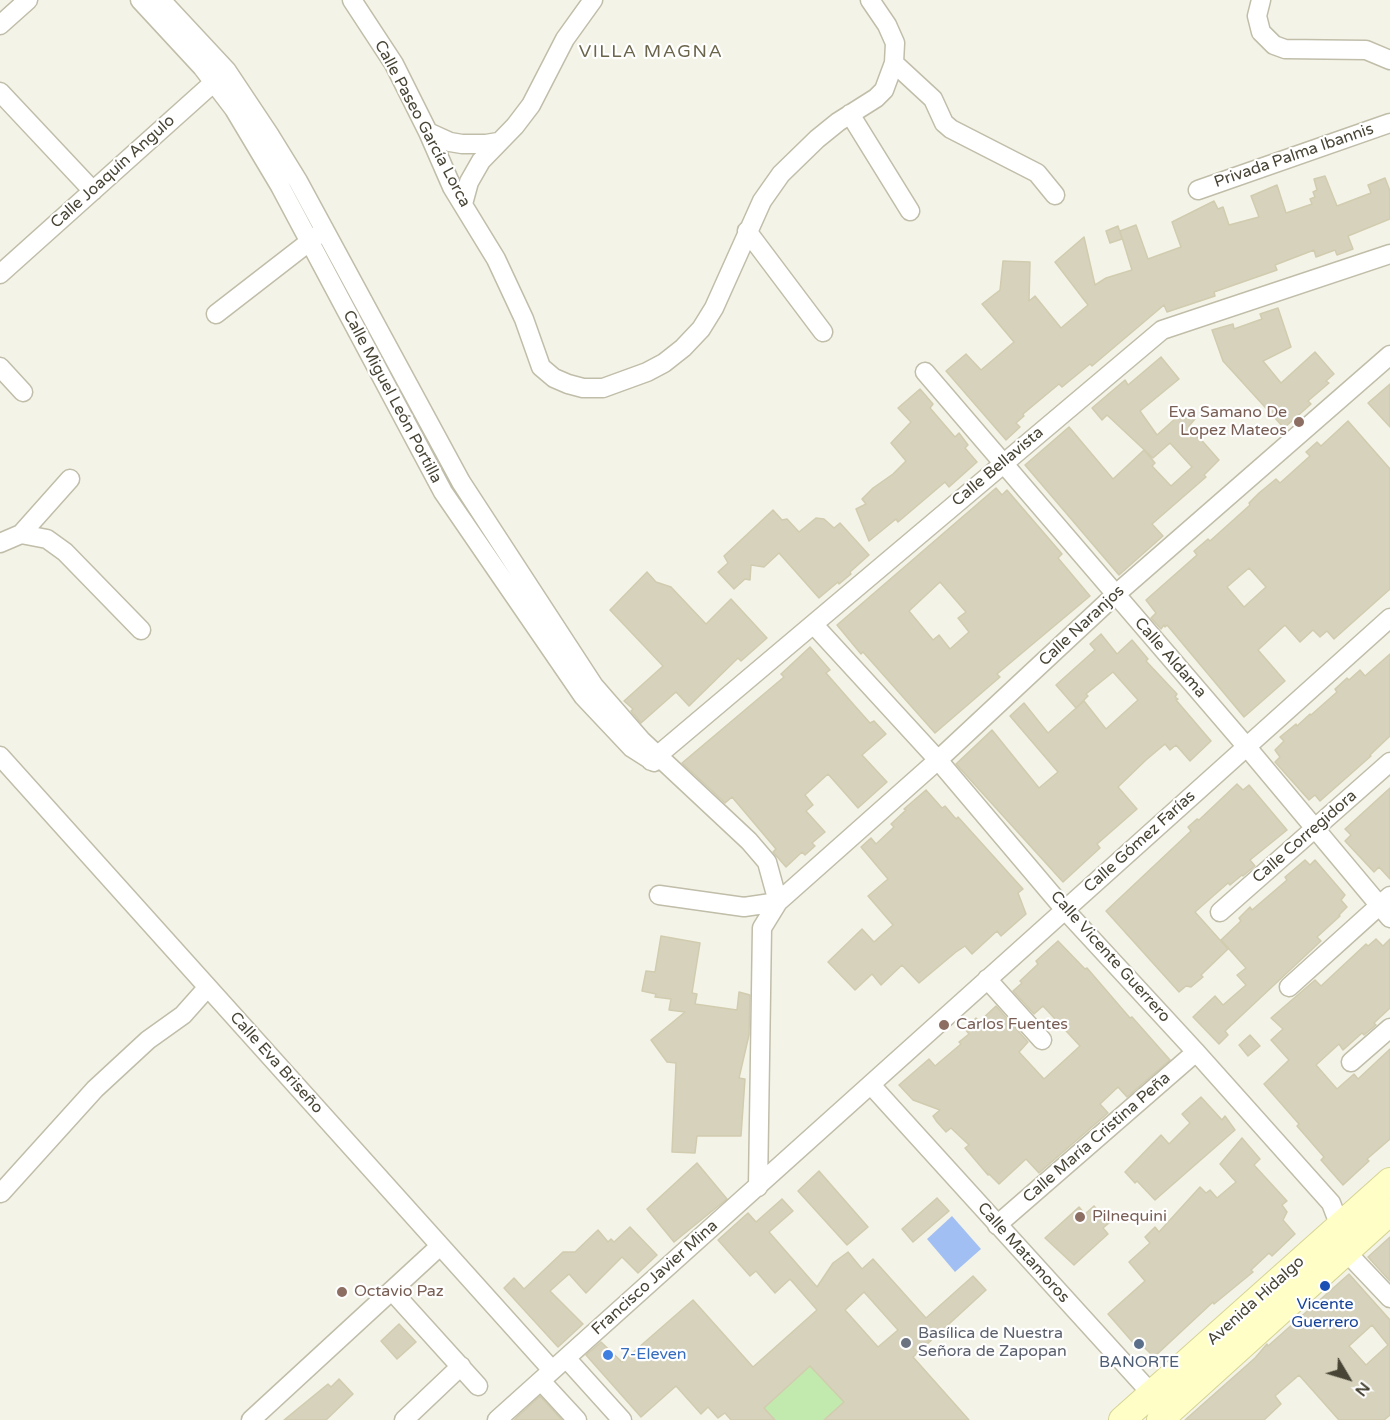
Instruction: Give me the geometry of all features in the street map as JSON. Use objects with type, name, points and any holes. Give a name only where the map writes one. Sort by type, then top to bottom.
[{"type":"main road","name":"Avenida Hidalgo","points":[[1168,1418],[1344,1238],[1390,1181]]},
{"type":"main road","name":"Avenida Hidalgo","points":[[1122,1420],[1344,1238],[1390,1212]]},
{"type":"street","points":[[0,25],[28,0]]},
{"type":"street","name":"Calle Miguel León Portilla","points":[[140,0],[220,76],[234,109],[309,242],[443,492],[583,696],[632,748],[655,758],[672,770],[749,841],[767,862],[778,902]]},
{"type":"street","name":"Calle Miguel León Portilla","points":[[161,0],[269,134],[298,181],[461,482],[594,686],[655,758]]},
{"type":"street","name":"Calle Paseo García Lorca","points":[[352,0],[394,64],[452,187],[505,278],[541,367],[554,378],[583,388],[603,388],[626,380],[664,363],[683,348],[701,329],[714,308],[747,231],[762,201],[781,174],[817,139],[884,90],[894,63],[895,43],[887,25],[870,0]]},
{"type":"street","points":[[463,204],[474,172],[531,105],[565,39],[592,0]]},
{"type":"street","points":[[1261,0],[1257,15],[1261,32],[1274,45],[1285,49],[1366,50],[1390,60]]},
{"type":"street","points":[[894,63],[933,99],[944,123],[951,129],[1037,173],[1055,195]]},
{"type":"street","name":"Calle Joaquín Angulo","points":[[0,274],[220,76]]},
{"type":"street","points":[[0,92],[93,191]]},
{"type":"street","points":[[850,114],[910,211]]},
{"type":"street","name":"Privada Palma Ibannis","points":[[1198,190],[1390,123]]},
{"type":"street","points":[[428,132],[450,142],[462,144],[498,142]]},
{"type":"street","points":[[216,314],[325,231]]},
{"type":"street","points":[[747,231],[823,333]]},
{"type":"street","name":"Calle Bellavista","points":[[655,758],[1162,330],[1390,254]]},
{"type":"street","name":"Calle Naranjos","points":[[758,1187],[762,928],[778,902],[938,760],[1115,595],[1390,354]]},
{"type":"street","points":[[0,367],[23,392]]},
{"type":"street","name":"Calle Aldama","points":[[925,372],[1246,746],[1314,829],[1387,907]]},
{"type":"street","points":[[0,543],[21,534],[70,479]]},
{"type":"street","points":[[443,492],[461,482]]},
{"type":"street","points":[[21,534],[47,539],[65,552],[141,630]]},
{"type":"street","name":"Calle Gómez Farías","points":[[758,1187],[1390,618]]},
{"type":"street","name":"Calle Vicente Guerrero","points":[[814,625],[938,760],[1065,910],[1331,1203],[1352,1257],[1390,1298]]},
{"type":"street","name":"Calle Eva Briseño","points":[[0,756],[553,1369],[622,1420]]},
{"type":"street","name":"Calle Corregidora","points":[[1220,912],[1390,762]]},
{"type":"street","points":[[658,896],[744,907],[778,902]]},
{"type":"street","points":[[1289,987],[1387,907]]},
{"type":"street","points":[[987,980],[1042,1040]]},
{"type":"street","points":[[1,1193],[95,1089],[148,1040],[183,1015],[207,988]]},
{"type":"street","points":[[1351,1062],[1390,1028]]},
{"type":"street","name":"Calle María Cristina Peña","points":[[997,1225],[1196,1052]]},
{"type":"street","name":"Calle Matamoros","points":[[871,1084],[1152,1394],[1168,1418]]},
{"type":"street","name":"Francisco Javier Mina","points":[[496,1420],[758,1187]]},
{"type":"street","points":[[251,1420],[440,1246]]},
{"type":"street","points":[[392,1291],[478,1386]]},
{"type":"street","points":[[404,1420],[460,1366]]},
{"type":"street","name":"Calle Eva Briseño","points":[[553,1369],[577,1420]]},
{"type":"green space","points":[[810,1366],[844,1402],[824,1420],[775,1420],[764,1408]]},
{"type":"water","points":[[952,1216],[981,1249],[955,1272],[927,1239]]},
{"type":"building","points":[[1325,176],[1337,206],[1371,193],[1368,185],[1385,178],[1390,191],[1390,219],[1348,236],[1353,249],[1337,255],[1335,250],[1316,257],[1314,250],[1275,265],[1277,270],[1214,292],[1215,296],[1167,312],[1164,305],[1092,366],[1090,364],[1062,387],[1059,384],[1023,414],[1024,416],[1016,423],[1020,427],[1006,440],[946,371],[966,354],[981,370],[1014,342],[982,304],[1000,290],[1003,261],[1030,262],[1029,301],[1035,296],[1061,328],[1088,305],[1055,262],[1084,237],[1095,285],[1106,278],[1132,270],[1120,231],[1136,225],[1148,259],[1181,247],[1172,222],[1214,201],[1218,209],[1223,207],[1229,225],[1259,217],[1251,196],[1277,185],[1286,213],[1312,204],[1310,199],[1315,197],[1313,192],[1317,190],[1314,179]]},
{"type":"building","points":[[1118,226],[1122,239],[1110,243],[1106,231]]},
{"type":"building","points":[[1278,308],[1291,347],[1263,361],[1281,383],[1315,352],[1334,374],[1326,381],[1329,383],[1308,401],[1311,404],[1284,428],[1223,361],[1212,330],[1233,324],[1234,329],[1262,319],[1260,314]]},
{"type":"building","points":[[1161,357],[1179,379],[1140,411],[1157,435],[1186,409],[1195,419],[1189,426],[1219,460],[1204,475],[1206,477],[1152,524],[1163,536],[1119,575],[1025,465],[1069,427],[1113,479],[1144,450],[1155,463],[1152,466],[1171,486],[1192,467],[1170,443],[1153,458],[1107,415],[1102,420],[1092,408],[1125,380],[1128,385]]},
{"type":"building","points":[[1390,384],[1390,427],[1368,403]]},
{"type":"building","points":[[920,389],[933,404],[930,408],[955,437],[959,433],[968,445],[965,448],[977,462],[949,487],[945,482],[898,522],[896,519],[869,541],[856,509],[866,504],[862,499],[873,488],[893,474],[906,461],[891,443],[911,422],[898,408]]},
{"type":"building","points":[[1348,421],[1390,469],[1390,589],[1334,639],[1327,631],[1320,637],[1313,630],[1300,642],[1285,625],[1258,650],[1285,681],[1244,717],[1167,625],[1161,629],[1151,618],[1156,613],[1146,600],[1197,555],[1194,551],[1208,539],[1210,541],[1250,505],[1249,503],[1259,493],[1276,479],[1280,483],[1310,456],[1306,452],[1317,442],[1321,446]],"holes":[[[1249,568],[1266,587],[1244,607],[1227,587]]]},
{"type":"building","points":[[996,488],[1002,495],[1007,490],[1062,554],[1058,558],[1090,596],[997,674],[1000,677],[935,733],[837,625]],"holes":[[[940,582],[966,612],[958,618],[969,632],[950,649],[939,635],[933,640],[909,611]]]},
{"type":"building","points":[[773,510],[782,520],[787,519],[799,532],[816,518],[824,519],[834,528],[840,523],[869,555],[850,572],[851,574],[819,598],[779,553],[764,567],[751,565],[750,580],[745,579],[734,589],[718,572],[728,563],[724,556]]},
{"type":"building","points":[[647,572],[656,582],[671,587],[706,624],[731,599],[767,638],[741,661],[738,658],[689,706],[676,692],[641,723],[631,711],[633,709],[624,701],[663,666],[610,610]]},
{"type":"building","points":[[1101,634],[1117,654],[1132,640],[1148,659],[1146,661],[1177,694],[1175,697],[1178,699],[1176,700],[1211,741],[1190,761],[1176,745],[1170,750],[1165,744],[1146,760],[1118,787],[1137,809],[1097,844],[1100,848],[1063,882],[956,764],[992,730],[1039,788],[1058,772],[1010,716],[1024,703],[1048,733],[1084,701],[1106,729],[1138,700],[1113,672],[1086,694],[1088,696],[1076,708],[1056,685],[1095,650],[1090,644]]},
{"type":"building","points":[[810,647],[830,670],[826,673],[870,723],[874,721],[886,734],[862,755],[887,782],[858,808],[828,774],[805,795],[813,805],[806,811],[825,832],[812,843],[815,846],[805,855],[802,852],[786,867],[773,852],[776,849],[732,797],[725,803],[682,763],[784,677],[781,674]]},
{"type":"building","points":[[1390,654],[1390,736],[1320,801],[1315,795],[1309,800],[1275,762],[1280,757],[1275,750],[1284,741],[1280,737],[1311,715],[1337,692],[1335,689],[1347,678],[1349,680],[1360,670],[1365,676]]},
{"type":"building","points":[[1237,784],[1243,790],[1249,785],[1287,830],[1250,860],[1255,866],[1230,885],[1228,883],[1195,912],[1228,949],[1201,975],[1203,977],[1191,987],[1186,986],[1179,992],[1106,911],[1191,831],[1188,827],[1197,819],[1199,820]]},
{"type":"building","points":[[1390,788],[1390,879],[1379,867],[1374,872],[1345,841],[1351,835],[1345,829]]},
{"type":"building","points":[[926,790],[942,808],[945,806],[956,819],[958,817],[1023,889],[1018,893],[1026,914],[1001,936],[997,931],[972,954],[965,946],[919,983],[902,965],[881,985],[872,974],[855,990],[828,962],[862,929],[874,942],[893,925],[868,896],[888,879],[861,847],[871,838],[876,844],[894,827],[891,824],[906,810],[904,809]]},
{"type":"building","points":[[1305,860],[1310,865],[1315,860],[1345,895],[1341,900],[1347,907],[1317,937],[1321,941],[1225,1031],[1228,1035],[1219,1044],[1193,1017],[1215,996],[1223,1005],[1246,985],[1237,975],[1246,968],[1221,940],[1241,921],[1239,918],[1250,907],[1252,910],[1287,880],[1285,877]]},
{"type":"building","points":[[661,936],[700,943],[692,993],[697,994],[695,1004],[737,1010],[739,992],[750,995],[749,1035],[739,1078],[745,1079],[741,1136],[697,1136],[695,1153],[672,1152],[676,1063],[667,1062],[651,1040],[685,1012],[669,1010],[671,999],[655,997],[656,994],[642,991],[646,971],[655,972]]},
{"type":"building","points":[[1376,939],[1383,946],[1390,939],[1390,1008],[1364,1035],[1362,1033],[1343,1050],[1339,1044],[1316,1065],[1337,1089],[1354,1074],[1358,1079],[1390,1049],[1390,1139],[1343,1185],[1321,1160],[1324,1157],[1297,1126],[1299,1124],[1264,1084],[1289,1060],[1271,1040],[1283,1029],[1271,1018],[1315,980],[1321,986],[1366,944],[1368,946]]},
{"type":"building","points":[[1058,941],[1085,969],[1087,968],[1170,1060],[1127,1097],[1118,1087],[1100,1104],[1108,1113],[1039,1173],[1026,1159],[999,1184],[988,1175],[965,1148],[969,1145],[951,1128],[946,1132],[937,1122],[933,1116],[940,1110],[913,1100],[899,1085],[929,1059],[935,1066],[961,1044],[959,1042],[969,1034],[965,1029],[976,1018],[980,1021],[996,1006],[1028,1042],[1019,1052],[1044,1079],[1080,1046],[1043,1006],[1034,1014],[1013,991],[1038,964],[1036,961]]},
{"type":"building","points":[[1250,1035],[1260,1046],[1248,1056],[1239,1045]]},
{"type":"building","points":[[1201,1097],[1222,1120],[1225,1116],[1235,1130],[1155,1200],[1125,1172],[1161,1135],[1169,1144],[1190,1123],[1182,1114]]},
{"type":"building","points":[[1242,1138],[1260,1159],[1254,1165],[1287,1201],[1282,1205],[1287,1212],[1283,1220],[1295,1234],[1272,1256],[1269,1253],[1251,1270],[1253,1272],[1214,1304],[1213,1302],[1154,1357],[1140,1343],[1136,1346],[1108,1314],[1145,1281],[1129,1262],[1150,1243],[1145,1237],[1155,1227],[1159,1232],[1200,1187],[1206,1193],[1210,1190],[1217,1198],[1236,1182],[1220,1164]]},
{"type":"building","points":[[697,1163],[727,1199],[674,1242],[647,1209]]},
{"type":"building","points":[[819,1171],[868,1227],[847,1245],[798,1191]]},
{"type":"building","points":[[937,1198],[949,1211],[913,1242],[902,1229]]},
{"type":"building","points":[[782,1199],[793,1211],[769,1232],[817,1287],[833,1263],[848,1252],[862,1269],[873,1259],[926,1318],[973,1276],[986,1290],[913,1357],[969,1420],[824,1420],[844,1402],[810,1366],[764,1408],[775,1420],[731,1420],[725,1413],[718,1418],[708,1407],[701,1414],[676,1386],[641,1417],[586,1355],[601,1342],[622,1362],[693,1300],[753,1367],[817,1310],[790,1279],[775,1293],[756,1271],[750,1276],[718,1240],[748,1213],[756,1222]],"holes":[[[864,1292],[898,1330],[878,1347],[845,1310]]]},
{"type":"building","points":[[1094,1206],[1109,1223],[1103,1228],[1108,1234],[1074,1265],[1045,1238],[1079,1207],[1085,1214]]},
{"type":"building","points":[[630,1227],[657,1255],[638,1273],[622,1257],[586,1293],[569,1274],[550,1291],[583,1324],[558,1347],[504,1288],[514,1278],[524,1289],[563,1252],[575,1252],[598,1230],[608,1242],[611,1239],[614,1242]]},
{"type":"building","points":[[1390,1237],[1390,1281],[1368,1257]]},
{"type":"building","points":[[1349,1274],[1390,1320],[1390,1415],[1384,1420],[1339,1420],[1299,1375],[1275,1396],[1281,1404],[1264,1420],[1185,1420],[1255,1358],[1267,1344],[1268,1346]],"holes":[[[1372,1325],[1388,1345],[1366,1365],[1349,1346]]]},
{"type":"building","points":[[399,1324],[416,1342],[397,1359],[381,1341]]},
{"type":"building","points":[[339,1379],[353,1394],[326,1420],[284,1420],[328,1384],[331,1387]]},
{"type":"building","points":[[540,1396],[562,1420],[514,1420]]},
{"type":"place","name":"Eva Samano De Lopez Mateos","points":[[1299,422]]},
{"type":"place","name":"Carlos Fuentes","points":[[944,1025]]},
{"type":"place","name":"Pilnequini","points":[[1080,1217]]},
{"type":"place","name":"Vicente Guerrero","points":[[1325,1286]]},
{"type":"place","name":"Octavio Paz","points":[[342,1292]]},
{"type":"place","name":"Basílica de Nuestra Señora de Zapopan","points":[[906,1343]]},
{"type":"place","name":"BANORTE","points":[[1139,1344]]},
{"type":"place","name":"7-Eleven","points":[[608,1355]]},
{"type":"district","name":"VILLA MAGNA","points":[[651,52]]}]
